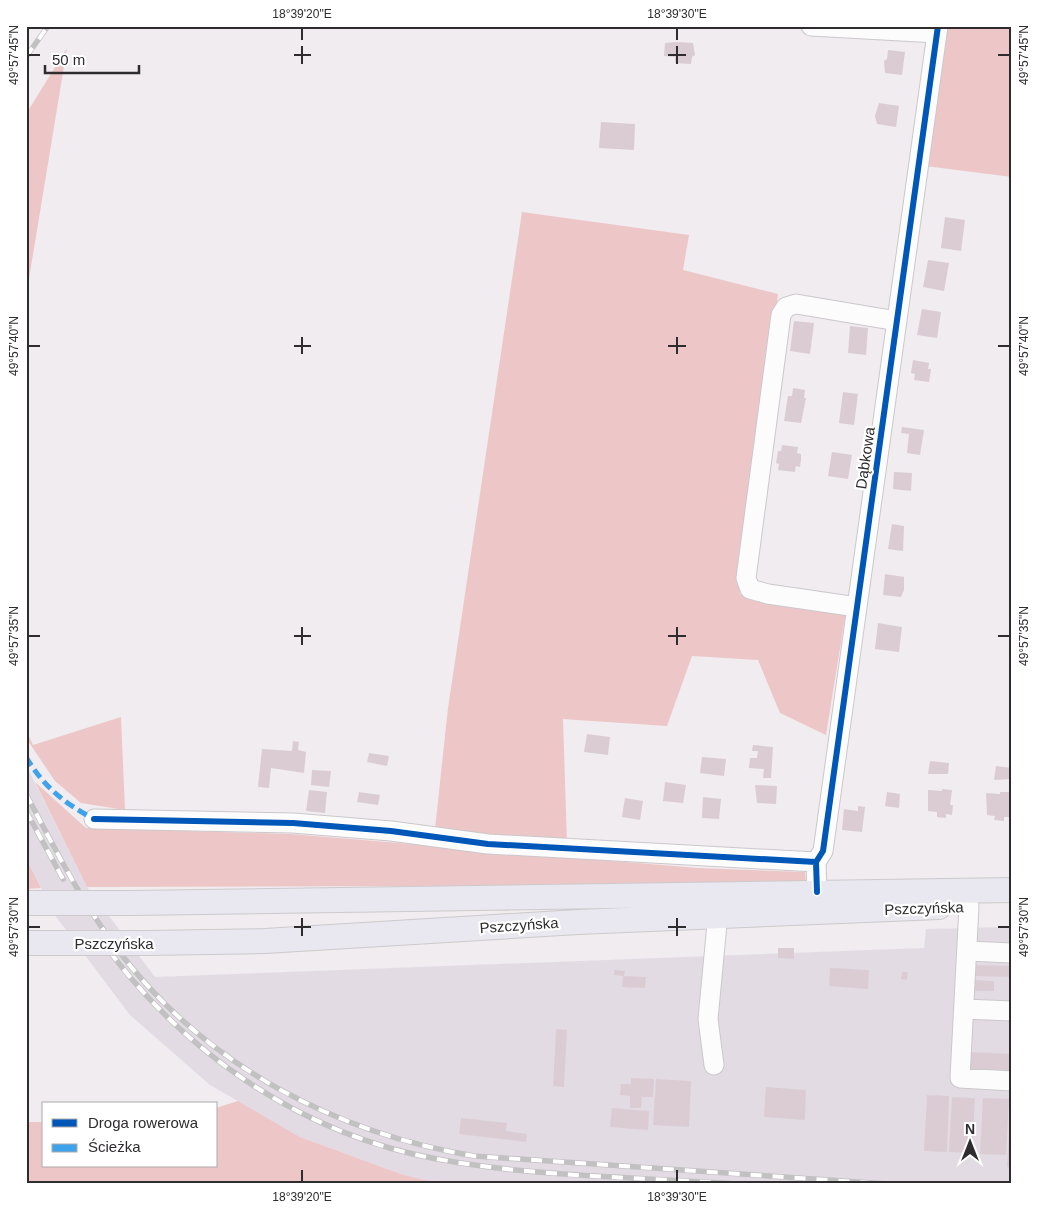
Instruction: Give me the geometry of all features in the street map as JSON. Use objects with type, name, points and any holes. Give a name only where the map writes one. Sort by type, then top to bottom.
[{"type":"main road","name":"Pszczyńska","points":[[26,943],[265,941],[578,922],[817,892],[1012,890]]},
{"type":"main road","name":"Pszczyńska","points":[[28,903],[1012,906]]},
{"type":"street","points":[[811,26],[938,29]]},
{"type":"street","name":"Dąbkowa","points":[[817,892],[816,862],[822,851],[938,29]]},
{"type":"street","points":[[857,606],[768,594],[750,588],[746,578],[781,315],[786,307],[796,304],[897,320]]},
{"type":"street","points":[[94,819],[293,824],[391,832],[488,844],[816,862]]},
{"type":"street","points":[[714,1065],[708,1019],[719,905]]},
{"type":"street","points":[[969,906],[960,1078],[1012,1080]]},
{"type":"street","points":[[967,951],[1012,953]]},
{"type":"street","points":[[964,1009],[1012,1011]]},
{"type":"shaded area","points":[[943,26],[1012,26],[1012,177],[925,166]]},
{"type":"shaded area","points":[[67,48],[26,297],[26,114]]},
{"type":"shaded area","points":[[522,212],[689,235],[683,270],[778,294],[740,594],[846,611],[826,735],[780,713],[758,660],[692,656],[667,726],[563,719],[567,842],[435,829],[448,708]]},
{"type":"shaded area","points":[[121,717],[125,810],[81,803],[55,781],[26,738],[26,730],[33,745]]},
{"type":"shaded area","points":[[26,765],[87,887],[155,977],[924,948],[926,929],[1012,927],[1012,1184],[476,1184],[425,1180],[401,1174],[300,1137],[210,1085],[130,1015],[54,914],[26,858]]},
{"type":"shaded area","points":[[35,782],[86,828],[291,834],[698,868],[805,872],[806,885],[87,887]]},
{"type":"shaded area","points":[[26,858],[41,888],[26,889]]},
{"type":"shaded area","points":[[238,1101],[300,1137],[401,1174],[425,1180],[468,1184],[26,1184],[26,1122],[42,1122],[42,1168],[218,1168],[218,1107]]},
{"type":"building","points":[[665,43],[693,43],[695,55],[692,57],[691,64],[675,63],[675,57],[664,56]]},
{"type":"building","points":[[888,50],[905,52],[902,75],[885,73],[884,61],[887,59]]},
{"type":"building","points":[[879,103],[899,106],[896,127],[877,124],[875,116]]},
{"type":"building","points":[[601,122],[635,124],[634,150],[599,148]]},
{"type":"building","points":[[945,217],[965,220],[961,251],[941,248]]},
{"type":"building","points":[[928,260],[949,263],[944,291],[923,287]]},
{"type":"building","points":[[922,309],[941,312],[937,338],[917,335]]},
{"type":"building","points":[[794,321],[814,323],[810,354],[790,351]]},
{"type":"building","points":[[850,326],[868,328],[866,355],[848,353]]},
{"type":"building","points":[[913,360],[929,363],[928,369],[931,369],[929,382],[914,380],[915,374],[911,373]]},
{"type":"building","points":[[793,388],[805,390],[804,398],[806,398],[801,423],[784,421],[788,396],[792,396]]},
{"type":"building","points":[[843,392],[858,394],[854,425],[839,423]]},
{"type":"building","points":[[902,427],[924,430],[920,455],[907,453],[909,434],[901,433]]},
{"type":"building","points":[[782,445],[798,447],[797,453],[801,454],[801,460],[800,467],[796,466],[795,472],[778,470],[779,464],[776,463],[778,451],[781,451]]},
{"type":"building","points":[[832,452],[852,455],[848,479],[828,476]]},
{"type":"building","points":[[894,472],[912,473],[911,491],[893,489]]},
{"type":"building","points":[[892,524],[904,526],[903,551],[888,549]]},
{"type":"building","points":[[885,574],[904,577],[904,590],[901,597],[883,595]]},
{"type":"building","points":[[878,623],[902,627],[899,652],[875,649]]},
{"type":"building","points":[[587,734],[610,737],[608,755],[584,752]]},
{"type":"building","points":[[293,741],[299,742],[298,750],[306,752],[304,773],[271,768],[269,788],[258,787],[262,749],[292,751]]},
{"type":"building","points":[[753,745],[773,747],[771,778],[763,778],[764,769],[749,768],[750,758],[757,758],[758,751],[752,751]]},
{"type":"building","points":[[369,753],[389,756],[387,766],[367,762]]},
{"type":"building","points":[[702,757],[726,759],[724,776],[700,773]]},
{"type":"building","points":[[930,761],[949,763],[948,774],[928,774]]},
{"type":"building","points":[[996,766],[1012,768],[1012,779],[994,780]]},
{"type":"building","points":[[312,770],[331,771],[329,787],[311,785]]},
{"type":"building","points":[[665,782],[686,785],[683,803],[663,801]]},
{"type":"building","points":[[755,785],[777,786],[776,804],[757,803]]},
{"type":"building","points":[[942,789],[952,790],[950,805],[953,805],[952,815],[946,814],[946,818],[937,817],[937,812],[928,811],[928,790],[942,791]]},
{"type":"building","points":[[309,790],[327,792],[325,813],[306,811]]},
{"type":"building","points":[[359,792],[380,795],[378,805],[357,802]]},
{"type":"building","points":[[887,792],[900,794],[899,808],[885,806]]},
{"type":"building","points":[[1000,792],[1009,792],[1010,817],[1004,817],[1004,821],[994,820],[995,816],[987,815],[986,793],[1000,794]]},
{"type":"building","points":[[703,797],[721,799],[719,819],[702,818]]},
{"type":"building","points":[[625,798],[643,801],[640,820],[622,817]]},
{"type":"building","points":[[858,806],[865,807],[862,832],[842,830],[844,809],[858,811]]},
{"type":"building","points":[[778,948],[794,948],[794,959],[778,958]]},
{"type":"building","points":[[972,965],[1012,966],[1012,977],[972,976]]},
{"type":"building","points":[[830,968],[869,970],[868,989],[829,986]]},
{"type":"building","points":[[614,970],[625,971],[624,976],[646,977],[645,988],[622,987],[623,976],[614,975]]},
{"type":"building","points":[[902,972],[908,972],[907,980],[901,979]]},
{"type":"building","points":[[972,980],[994,981],[994,991],[972,991]]},
{"type":"building","points":[[556,1029],[567,1030],[564,1087],[553,1086]]},
{"type":"building","points":[[969,1052],[1012,1054],[1012,1072],[968,1070]]},
{"type":"building","points":[[631,1078],[654,1079],[653,1097],[642,1097],[641,1108],[630,1108],[630,1096],[620,1095],[621,1084],[631,1084]]},
{"type":"building","points":[[656,1079],[691,1081],[689,1127],[653,1125]]},
{"type":"building","points":[[766,1087],[806,1090],[805,1120],[764,1117]]},
{"type":"building","points":[[927,1095],[949,1096],[947,1152],[924,1151]]},
{"type":"building","points":[[952,1097],[975,1098],[972,1153],[949,1152]]},
{"type":"building","points":[[983,1098],[1009,1099],[1006,1155],[980,1154]]},
{"type":"building","points":[[612,1108],[649,1111],[648,1130],[610,1127]]},
{"type":"building","points":[[1010,1116],[1012,1116],[1012,1168],[1007,1167]]},
{"type":"building","points":[[461,1118],[507,1123],[506,1131],[527,1134],[526,1142],[459,1134]]},
{"type":"railway","points":[[26,57],[48,26]]},
{"type":"railway","points":[[26,794],[94,916],[121,954],[155,994],[193,1030],[234,1061],[278,1088],[324,1112],[373,1130],[423,1145],[474,1156],[888,1184]]},
{"type":"railway","points":[[26,811],[63,879]]},
{"type":"railway","points":[[97,934],[129,975],[164,1014],[203,1049],[245,1080],[290,1107],[337,1129],[386,1147],[437,1159],[474,1165],[587,1176],[737,1184]]},
{"type":"marked path","points":[[26,757],[48,786],[73,807],[94,819]]},
{"type":"cycle path","points":[[817,892],[816,862],[823,851],[938,26]]},
{"type":"cycle path","points":[[94,819],[293,823],[391,831],[488,844],[816,862]]}]
